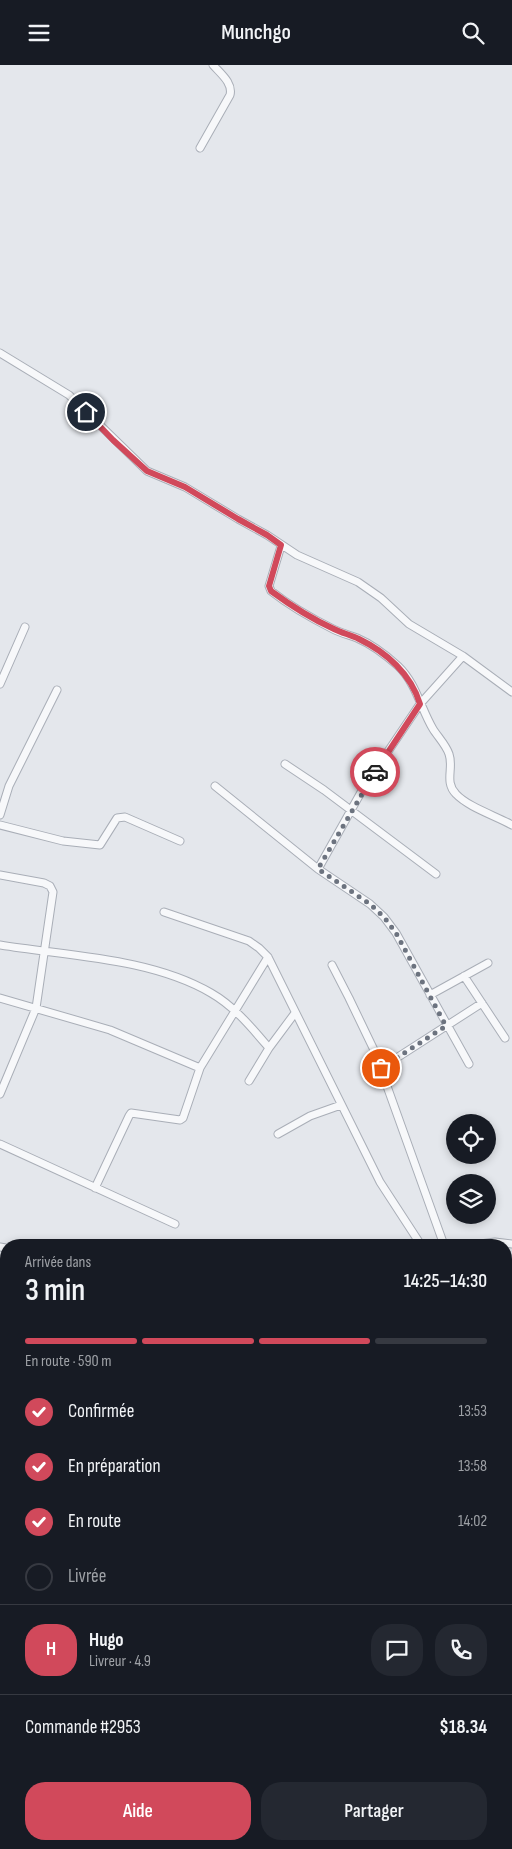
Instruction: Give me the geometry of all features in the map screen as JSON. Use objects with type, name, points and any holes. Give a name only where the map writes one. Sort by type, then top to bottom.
[{"type":"street","points":[[200,148],[232,90],[213,65]]},
{"type":"street","points":[[0,353],[69,395],[147,471],[191,491],[313,563],[358,582],[381,598],[417,629],[463,655],[512,692]]},
{"type":"street","points":[[281,545],[269,586],[271,591],[307,615],[359,639],[399,667],[416,692],[420,704],[449,754],[451,762],[449,778],[451,787],[456,795],[512,825]]},
{"type":"street","points":[[0,684],[25,627]]},
{"type":"street","points":[[318,869],[364,787],[420,704],[463,655]]},
{"type":"street","points":[[0,815],[9,786],[56,690]]},
{"type":"street","points":[[285,764],[324,790],[436,874]]},
{"type":"street","points":[[214,785],[318,869],[370,904],[384,917],[396,933],[446,1026],[469,1064]]},
{"type":"street","points":[[0,825],[63,841],[100,845],[117,818],[125,817],[180,841]]},
{"type":"street","points":[[0,875],[44,883],[53,892],[36,1008],[0,1094]]},
{"type":"street","points":[[164,912],[249,941],[268,957],[380,1182],[417,1239]]},
{"type":"street","points":[[0,945],[149,967],[185,980],[212,993],[234,1009],[269,1048]]},
{"type":"street","points":[[95,1188],[128,1116],[135,1113],[180,1120],[183,1118],[200,1068],[234,1009],[268,957]]},
{"type":"street","points":[[430,995],[488,963]]},
{"type":"street","points":[[332,965],[350,998],[381,1068],[442,1239]]},
{"type":"street","points":[[464,976],[505,1038]]},
{"type":"street","points":[[0,998],[110,1029],[200,1068]]},
{"type":"street","points":[[381,1068],[482,1003]]},
{"type":"street","points":[[249,1081],[269,1048],[295,1013]]},
{"type":"street","points":[[0,1068],[9,1072]]},
{"type":"street","points":[[278,1134],[310,1116],[341,1105]]},
{"type":"street","points":[[0,1144],[175,1224]]},
{"type":"way so far","points":[[375,772],[364,787],[318,869],[370,904],[384,917],[396,933],[446,1026],[381,1068]]},
{"type":"route","points":[[86,412],[147,471],[198,494],[281,545],[269,586],[271,591],[307,615],[359,639],[399,667],[416,692],[420,704],[375,772]]}]
